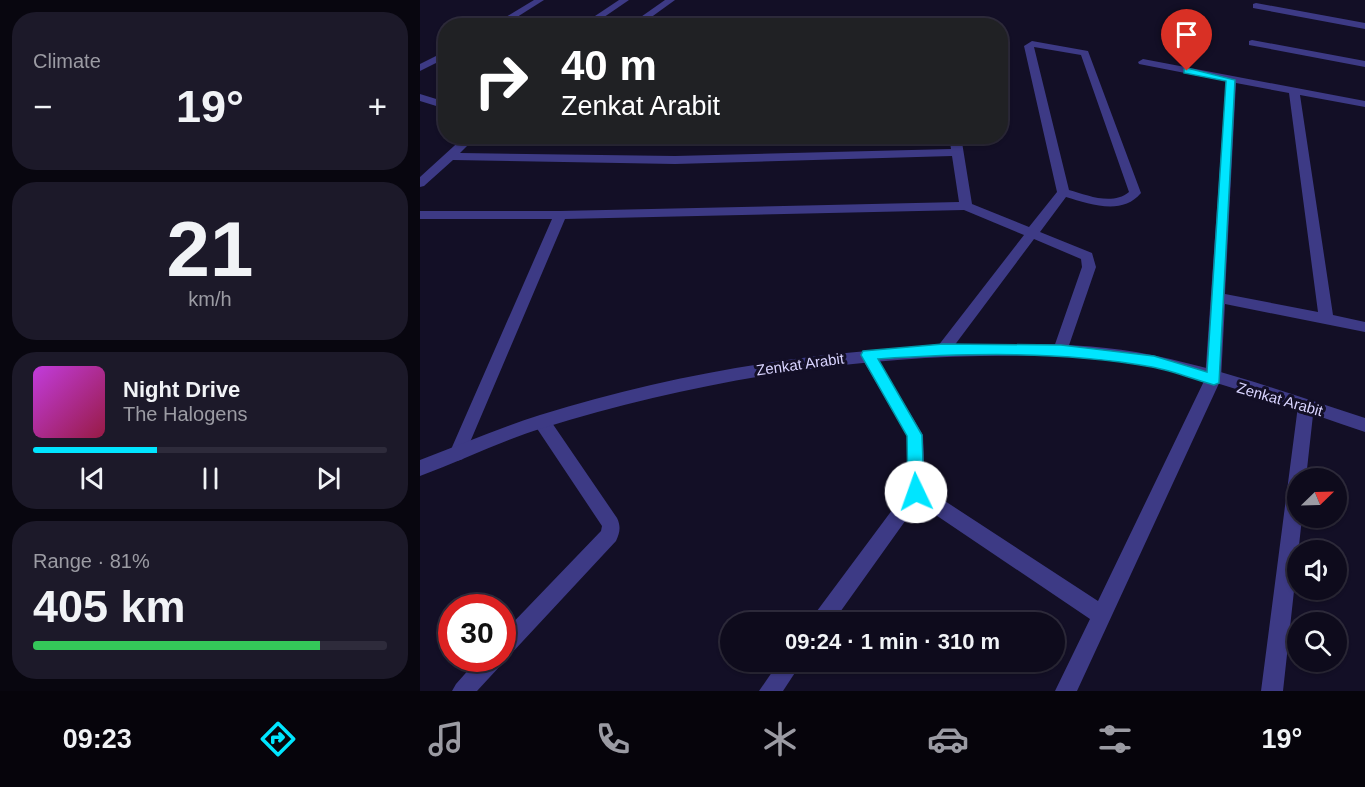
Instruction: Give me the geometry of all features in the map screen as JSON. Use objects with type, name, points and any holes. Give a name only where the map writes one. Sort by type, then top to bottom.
[{"type":"street","points":[[509,18],[540,0]]},
{"type":"street","points":[[597,18],[625,0]]},
{"type":"street","points":[[644,18],[671,0]]},
{"type":"street","points":[[1256,6],[1365,26]]},
{"type":"street","points":[[1252,43],[1365,64]]},
{"type":"street","points":[[1032,44],[1085,53],[1135,193],[1126,200],[1111,204],[1063,192],[1029,46],[1032,44]]},
{"type":"street","points":[[420,68],[438,58]]},
{"type":"street","points":[[1143,62],[1365,104]]},
{"type":"street","points":[[1066,691],[1214,379],[1231,80]]},
{"type":"street","points":[[1294,92],[1326,319]]},
{"type":"street","points":[[420,97],[438,103]]},
{"type":"street","points":[[420,183],[463,144]]},
{"type":"street","points":[[956,144],[966,206]]},
{"type":"street","points":[[449,156],[675,160],[957,152]]},
{"type":"street","points":[[943,350],[1063,192]]},
{"type":"street","points":[[420,215],[560,215],[966,206],[1080,251],[1089,262],[1061,350]]},
{"type":"street","points":[[457,454],[560,215]]},
{"type":"street","points":[[1218,298],[1365,327]]},
{"type":"street","name":"Zenkat Arabit","points":[[420,468],[542,422],[674,387],[770,367],[868,355],[943,350],[1061,350],[1154,362],[1365,425]]},
{"type":"street","points":[[828,612],[916,492],[915,435],[868,355]]},
{"type":"street","points":[[1272,691],[1306,406]]},
{"type":"street","points":[[516,634],[610,535],[611,524],[542,422]]},
{"type":"street","points":[[916,492],[1102,615]]},
{"type":"street","points":[[463,691],[481,672]]},
{"type":"street","points":[[770,691],[784,672]]},
{"type":"route","points":[[916,492],[915,435],[868,355],[943,350],[1061,350],[1154,362],[1214,379],[1231,80],[1187,71]]}]
